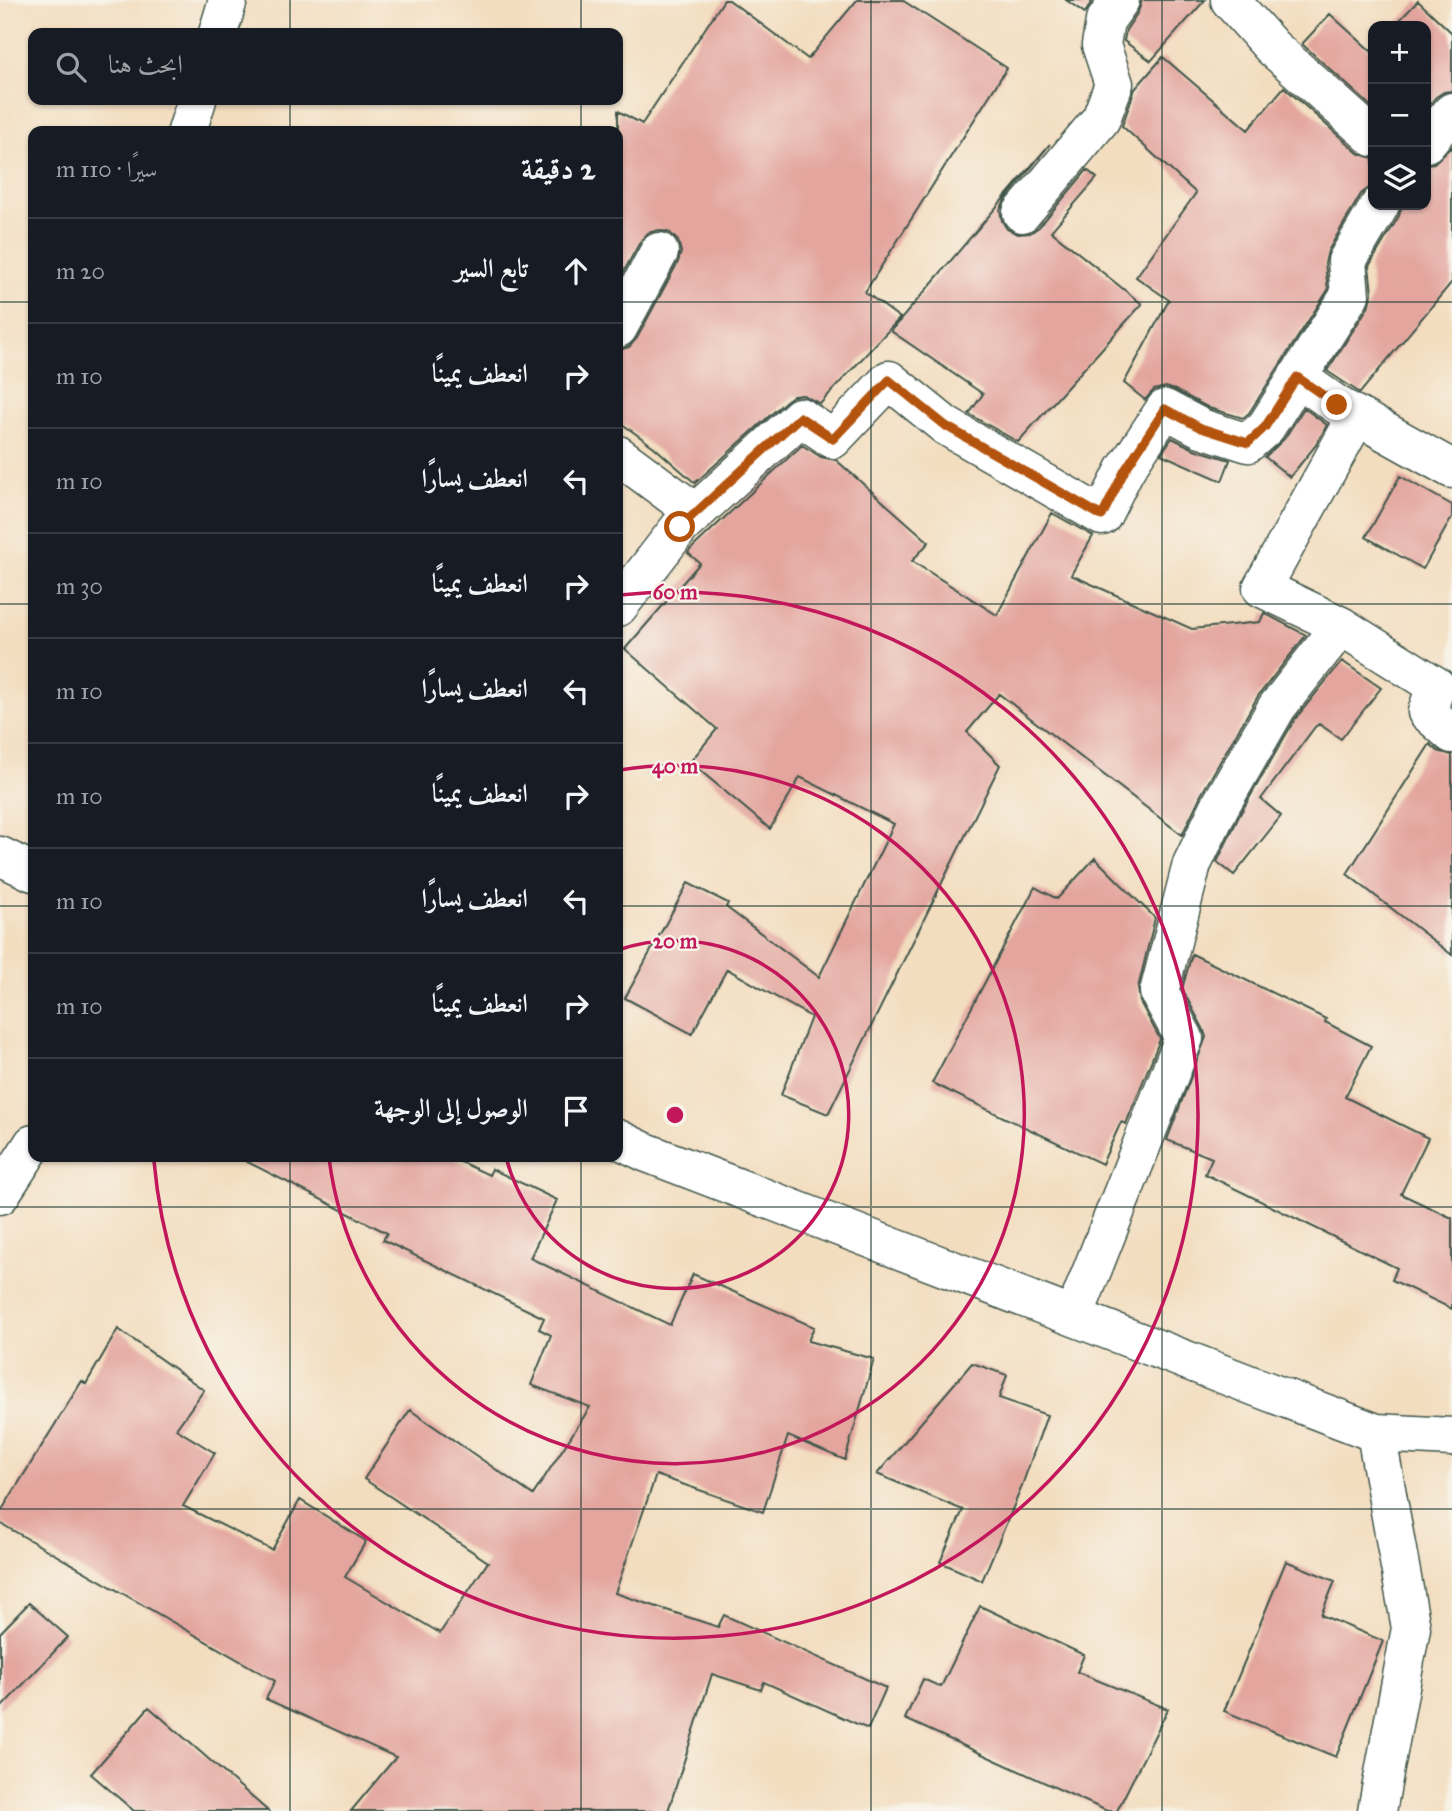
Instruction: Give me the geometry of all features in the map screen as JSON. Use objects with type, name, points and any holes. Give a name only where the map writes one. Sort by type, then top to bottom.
[{"type":"street","points":[[220,28],[228,0]]},
{"type":"street","points":[[1022,213],[1101,119],[1114,84],[1101,46],[1105,21],[1120,0]]},
{"type":"street","points":[[1240,4],[1272,47],[1368,133]]},
{"type":"street","points":[[189,126],[195,105]]},
{"type":"street","points":[[1431,137],[1452,113]]},
{"type":"street","points":[[623,601],[680,527],[800,417],[833,439],[889,380],[946,426],[1102,516],[1125,470],[1165,409],[1201,428],[1248,443],[1265,427],[1350,295],[1347,261],[1377,210]]},
{"type":"street","points":[[623,319],[659,253]]},
{"type":"street","points":[[1297,377],[1357,416],[1452,470]]},
{"type":"street","points":[[1357,416],[1262,588],[1341,626],[1436,685],[1427,712],[1452,734]]},
{"type":"street","points":[[623,459],[696,513]]},
{"type":"street","points":[[1074,1316],[1184,1038],[1159,992],[1192,864],[1220,806],[1276,707],[1341,626]]},
{"type":"street","points":[[0,856],[28,870]]},
{"type":"street","points":[[623,1141],[1376,1433],[1452,1437]]},
{"type":"street","points":[[0,1195],[28,1152]]},
{"type":"street","points":[[1376,1433],[1411,1628],[1377,1811]]},
{"type":"building","points":[[724,0],[729,0],[808,59],[857,0],[902,0],[1007,68],[865,292],[900,318],[820,404],[803,395],[793,396],[695,483],[654,447],[623,425],[623,349],[629,347],[637,338],[681,252],[678,241],[670,233],[659,230],[648,233],[623,273],[623,126],[618,126],[618,111],[642,124]]},
{"type":"building","points":[[1066,0],[1093,0],[1085,13]]},
{"type":"building","points":[[1142,0],[1205,0],[1151,61],[1124,41],[1126,30],[1138,12]]},
{"type":"building","points":[[1418,1],[1452,33],[1452,91],[1444,92],[1431,103],[1431,21],[1399,21]]},
{"type":"building","points":[[1330,14],[1368,48],[1368,103],[1302,44]]},
{"type":"building","points":[[1163,57],[1248,130],[1284,87],[1358,153],[1368,156],[1368,189],[1361,194],[1328,251],[1325,263],[1328,290],[1249,413],[1243,418],[1209,408],[1166,387],[1154,390],[1145,400],[1124,383],[1169,300],[1136,277],[1196,193],[1122,126],[1135,89]]},
{"type":"building","points":[[1050,144],[1005,200],[1000,210],[1002,221],[1007,229],[1018,234],[1030,233],[1039,227],[1087,170],[1097,178],[1051,231],[1142,304],[1018,442],[969,414],[983,394],[891,331]]},
{"type":"building","points":[[1452,146],[1452,282],[1360,393],[1327,371],[1368,307],[1372,293],[1369,266],[1401,210],[1431,210],[1431,163]]},
{"type":"building","points":[[1304,408],[1327,425],[1316,445],[1290,477],[1265,457],[1284,439]]},
{"type":"building","points":[[1172,438],[1194,449],[1230,460],[1222,481],[1161,454]]},
{"type":"building","points":[[802,445],[821,457],[836,460],[929,542],[912,561],[997,615],[1052,513],[1093,536],[1071,575],[1192,629],[1260,622],[1264,613],[1306,635],[1258,696],[1201,795],[1182,835],[999,694],[967,732],[1000,765],[828,1114],[781,1095],[811,1017],[727,969],[692,1034],[625,998],[688,883],[728,903],[726,907],[819,977],[894,824],[800,777],[770,829],[690,762],[717,729],[625,649],[700,563],[688,553],[690,550]]},
{"type":"building","points":[[1400,476],[1452,505],[1452,517],[1423,569],[1366,537]]},
{"type":"building","points":[[1342,661],[1381,688],[1341,739],[1319,724],[1315,727],[1261,799],[1281,816],[1234,875],[1217,862],[1239,816],[1295,719]]},
{"type":"building","points":[[1430,744],[1438,751],[1452,755],[1452,955],[1347,874]]},
{"type":"building","points":[[1095,858],[1155,918],[1138,988],[1140,1002],[1160,1039],[1126,1124],[1121,1122],[1102,1164],[932,1083],[1035,887],[1057,899]]},
{"type":"building","points":[[1192,954],[1326,1019],[1325,1022],[1371,1046],[1345,1097],[1428,1138],[1401,1194],[1452,1218],[1452,1309],[1392,1280],[1397,1268],[1205,1174],[1212,1158],[1167,1140],[1206,1037],[1182,989]]},
{"type":"building","points":[[248,1162],[461,1162],[489,1175],[492,1169],[557,1200],[530,1258],[670,1325],[693,1274],[814,1327],[808,1341],[874,1359],[845,1460],[788,1436],[763,1512],[656,1475],[615,1593],[718,1627],[724,1615],[886,1688],[868,1729],[764,1682],[761,1690],[712,1674],[668,1811],[351,1811],[396,1757],[266,1699],[275,1681],[0,1523],[0,1513],[82,1381],[86,1384],[118,1329],[204,1390],[176,1429],[215,1453],[183,1506],[272,1550],[300,1500],[366,1541],[345,1577],[440,1633],[488,1562],[364,1479],[410,1410],[533,1495],[590,1407],[531,1385],[551,1335],[539,1329],[544,1318],[383,1240],[387,1233]]},
{"type":"building","points":[[972,1363],[1007,1375],[999,1398],[1047,1415],[1020,1491],[982,1581],[940,1562],[963,1510],[877,1474]]},
{"type":"building","points":[[1286,1561],[1335,1581],[1321,1615],[1383,1641],[1336,1757],[1224,1711]]},
{"type":"building","points":[[29,1603],[68,1637],[0,1709],[0,1633]]},
{"type":"building","points":[[980,1606],[1084,1655],[1077,1672],[1168,1709],[1117,1811],[1107,1811],[905,1719],[923,1679],[941,1687]]},
{"type":"building","points":[[149,1707],[268,1811],[134,1811],[91,1774]]},
{"type":"route","points":[[680,527],[800,417],[833,439],[889,380],[946,426],[1102,516],[1125,470],[1165,409],[1201,428],[1248,443],[1265,427],[1297,377],[1337,405]]}]
